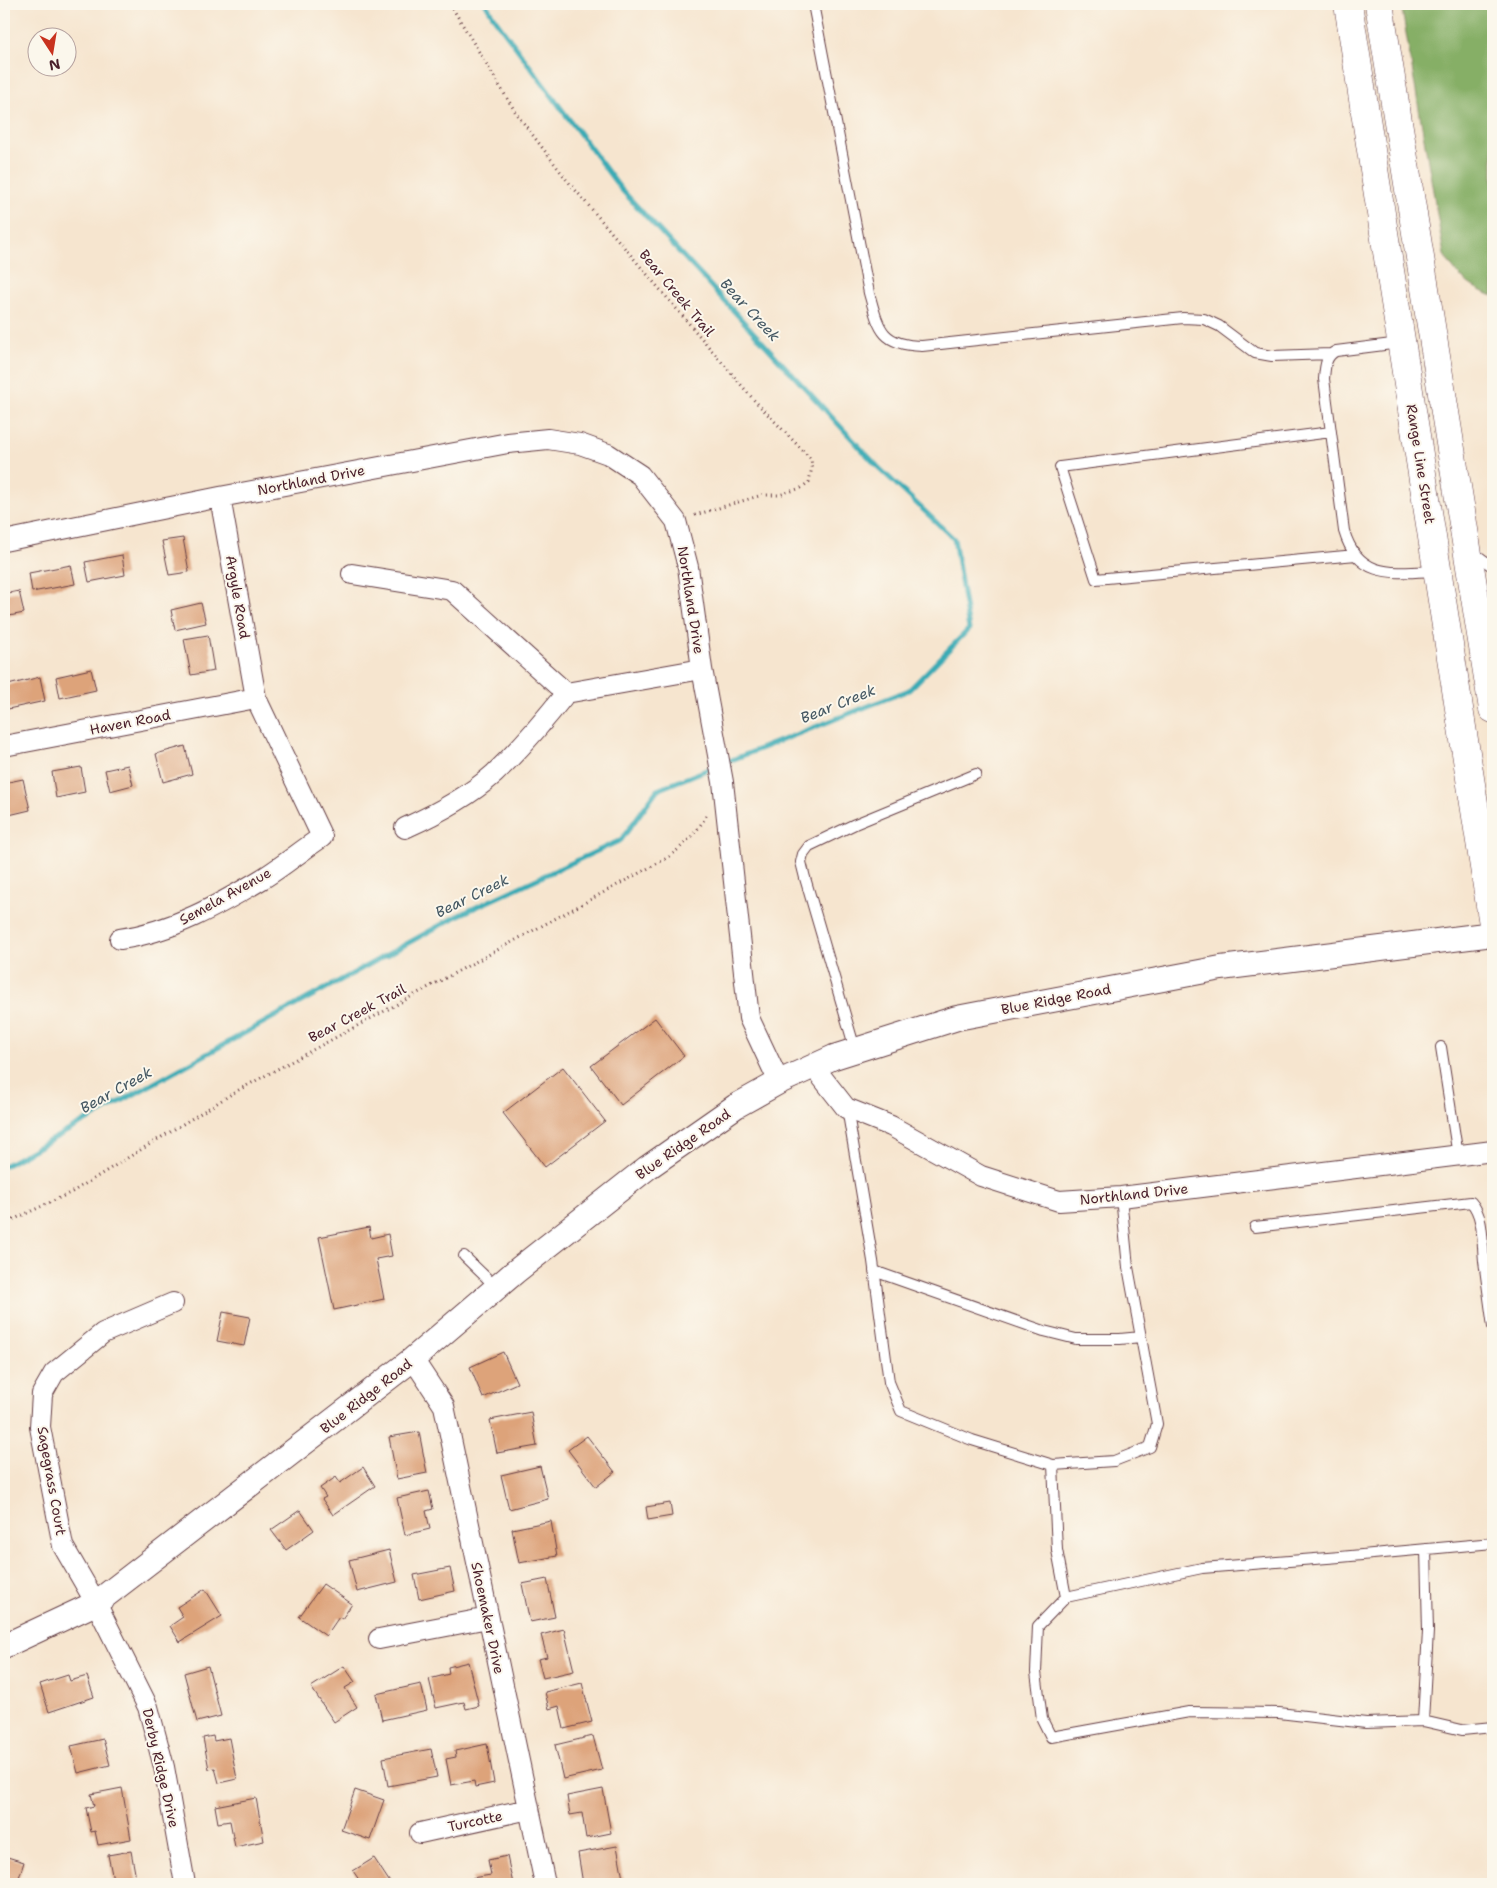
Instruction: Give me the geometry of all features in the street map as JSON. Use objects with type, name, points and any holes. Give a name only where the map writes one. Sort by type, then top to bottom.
[{"type":"main road","name":"Range Line Street","points":[[1348,4],[1493,924]]},
{"type":"main road","points":[[1379,4],[1468,551],[1484,595],[1481,631],[1493,709]]},
{"type":"main road","points":[[1365,112],[1379,129],[1383,140],[1405,286],[1412,306],[1433,338]]},
{"type":"main road","points":[[1403,350],[1424,397],[1450,548],[1484,595]]},
{"type":"street","name":"Northland Drive","points":[[4,541],[220,497],[508,443],[548,439],[580,444],[608,454],[640,475],[676,521],[688,568],[702,669],[723,782],[749,1018],[779,1082]]},
{"type":"street","name":"Argyle Road","points":[[220,497],[256,698],[322,837]]},
{"type":"street","points":[[352,574],[452,590],[566,693]]},
{"type":"street","points":[[405,828],[430,817],[457,801],[493,774],[537,728],[566,693],[702,669]]},
{"type":"street","name":"Haven Road","points":[[4,746],[256,698]]},
{"type":"street","name":"Semela Avenue","points":[[120,939],[145,936],[180,922],[264,878],[322,837]]},
{"type":"street","name":"Blue Ridge Road","points":[[4,1646],[96,1604],[413,1359],[497,1288],[647,1168],[736,1106],[779,1082],[855,1049],[958,1018],[1221,968],[1493,934]]},
{"type":"street","points":[[813,1066],[846,1108]]},
{"type":"street","name":"Northland Drive","points":[[846,1108],[891,1126],[982,1176],[1059,1202],[1122,1198],[1493,1152]]},
{"type":"street","name":"Sagegrass Court","points":[[96,1604],[63,1546],[40,1427],[42,1394],[54,1373],[103,1333],[173,1303]]},
{"type":"street","name":"Shoemaker Drive","points":[[413,1359],[444,1406],[545,1884]]},
{"type":"street","name":"Derby Ridge Drive","points":[[96,1604],[148,1707],[164,1767],[186,1884]]},
{"type":"street","points":[[379,1639],[488,1618]]},
{"type":"street","name":"Turcotte","points":[[420,1833],[529,1810]]},
{"type":"lane","points":[[813,4],[869,294],[877,322],[892,341],[905,345],[922,346],[1183,318],[1204,319],[1219,326],[1255,353],[1272,356],[1330,354],[1349,349],[1403,350]]},
{"type":"lane","points":[[1330,354],[1326,362],[1324,379],[1344,530],[1348,545],[1371,568],[1392,572],[1437,571]]},
{"type":"lane","points":[[1331,432],[1060,467],[1096,579],[1356,555]]},
{"type":"lane","points":[[1468,551],[1493,567]]},
{"type":"lane","points":[[855,1049],[804,878],[801,862],[803,854],[809,846],[855,824],[976,774]]},
{"type":"lane","points":[[1441,1048],[1458,1156]]},
{"type":"lane","points":[[846,1108],[874,1271],[890,1382],[901,1411],[972,1440],[1053,1465],[1114,1460],[1150,1447],[1158,1424],[1128,1267],[1122,1198]]},
{"type":"lane","points":[[1255,1227],[1471,1202],[1479,1216],[1489,1260],[1493,1327]]},
{"type":"lane","points":[[464,1256],[497,1288]]},
{"type":"lane","points":[[874,1271],[1044,1330],[1076,1339],[1141,1337]]},
{"type":"lane","points":[[1053,1465],[1057,1550],[1066,1597]]},
{"type":"lane","points":[[1493,1543],[1202,1568],[1066,1597],[1038,1626],[1036,1672],[1042,1719],[1051,1737],[1189,1712],[1279,1713],[1366,1723],[1422,1721],[1462,1730],[1493,1727]]},
{"type":"lane","points":[[1422,1721],[1428,1631],[1426,1549]]},
{"type":"path","name":"Bear Creek Trail","points":[[450,4],[516,113],[566,179],[754,400],[811,458],[812,467],[809,482],[801,488],[780,495],[762,495],[690,516]]},
{"type":"path","name":"Bear Creek Trail","points":[[4,1224],[72,1192],[235,1092],[669,857],[702,824],[709,810]]},
{"type":"green space","points":[[1401,4],[1493,4],[1493,296],[1477,289],[1465,280],[1444,255]]},
{"type":"building","points":[[183,538],[189,572],[169,575],[162,541]]},
{"type":"building","points":[[122,555],[125,575],[89,582],[85,562]]},
{"type":"building","points":[[71,565],[75,584],[32,592],[29,573]]},
{"type":"building","points":[[19,591],[24,613],[4,617],[4,594]]},
{"type":"building","points":[[201,603],[206,623],[175,630],[171,610]]},
{"type":"building","points":[[208,635],[214,671],[191,675],[184,639]]},
{"type":"building","points":[[91,669],[96,690],[60,698],[56,677]]},
{"type":"building","points":[[40,677],[45,701],[8,709],[4,686]]},
{"type":"building","points":[[185,746],[192,774],[163,782],[156,754]]},
{"type":"building","points":[[128,765],[133,785],[110,791],[105,770]]},
{"type":"building","points":[[81,767],[85,792],[56,798],[52,772]]},
{"type":"building","points":[[23,779],[30,810],[9,815],[4,783]]},
{"type":"building","points":[[655,1018],[684,1056],[621,1105],[591,1066]]},
{"type":"building","points":[[563,1067],[605,1121],[545,1167],[503,1113]]},
{"type":"building","points":[[369,1227],[371,1238],[388,1234],[392,1256],[376,1259],[384,1299],[334,1310],[319,1237]]},
{"type":"building","points":[[223,1312],[250,1317],[244,1346],[217,1341]]},
{"type":"building","points":[[503,1352],[517,1383],[483,1398],[470,1367]]},
{"type":"building","points":[[531,1412],[537,1446],[497,1453],[490,1420]]},
{"type":"building","points":[[419,1432],[427,1473],[397,1479],[389,1437]]},
{"type":"building","points":[[587,1436],[615,1472],[596,1487],[568,1450]]},
{"type":"building","points":[[540,1466],[548,1499],[509,1509],[501,1475]]},
{"type":"building","points":[[363,1467],[375,1486],[333,1515],[322,1499],[326,1497],[320,1488],[336,1477],[340,1483]]},
{"type":"building","points":[[429,1491],[433,1509],[426,1511],[430,1529],[405,1535],[397,1498]]},
{"type":"building","points":[[670,1503],[672,1516],[648,1520],[646,1507]]},
{"type":"building","points":[[300,1510],[314,1530],[286,1550],[271,1530]]},
{"type":"building","points":[[551,1521],[557,1556],[519,1563],[512,1529]]},
{"type":"building","points":[[389,1550],[397,1582],[357,1592],[349,1560]]},
{"type":"building","points":[[450,1568],[455,1591],[419,1599],[414,1575]]},
{"type":"building","points":[[547,1579],[555,1617],[530,1622],[522,1584]]},
{"type":"building","points":[[323,1584],[352,1604],[342,1619],[339,1617],[326,1636],[299,1617]]},
{"type":"building","points":[[205,1589],[222,1616],[180,1642],[170,1626],[183,1617],[177,1607]]},
{"type":"building","points":[[564,1629],[574,1671],[543,1678],[538,1659],[547,1657],[541,1635]]},
{"type":"building","points":[[468,1662],[479,1706],[466,1709],[464,1702],[436,1708],[429,1679],[449,1674],[448,1667]]},
{"type":"building","points":[[208,1666],[221,1716],[197,1722],[184,1673]]},
{"type":"building","points":[[344,1666],[355,1682],[345,1688],[357,1707],[334,1722],[311,1687]]},
{"type":"building","points":[[68,1675],[70,1681],[87,1676],[94,1697],[49,1712],[40,1684]]},
{"type":"building","points":[[582,1683],[592,1722],[564,1729],[559,1706],[549,1709],[545,1692]]},
{"type":"building","points":[[421,1684],[427,1710],[382,1720],[376,1694]]},
{"type":"building","points":[[213,1736],[214,1741],[229,1738],[237,1779],[219,1783],[215,1768],[209,1769],[203,1738]]},
{"type":"building","points":[[593,1736],[602,1770],[563,1779],[555,1745]]},
{"type":"building","points":[[103,1739],[110,1765],[78,1773],[71,1746]]},
{"type":"building","points":[[487,1744],[494,1783],[475,1787],[474,1781],[451,1785],[446,1759],[456,1757],[455,1751]]},
{"type":"building","points":[[431,1749],[437,1777],[388,1786],[383,1758]]},
{"type":"building","points":[[122,1788],[131,1839],[98,1845],[95,1831],[91,1832],[86,1808],[94,1806],[91,1794]]},
{"type":"building","points":[[603,1789],[611,1833],[586,1838],[582,1813],[570,1815],[567,1796]]},
{"type":"building","points":[[355,1790],[384,1800],[370,1840],[341,1830]]},
{"type":"building","points":[[256,1798],[264,1841],[235,1847],[230,1821],[218,1823],[215,1806]]},
{"type":"building","points":[[617,1846],[623,1879],[597,1884],[583,1884],[578,1853]]},
{"type":"building","points":[[131,1851],[137,1884],[114,1884],[108,1855]]},
{"type":"building","points":[[4,1856],[24,1862],[17,1884],[4,1884]]},
{"type":"building","points":[[507,1856],[513,1884],[473,1884],[472,1878],[491,1875],[488,1860]]},
{"type":"building","points":[[374,1858],[391,1884],[362,1884],[353,1871]]},
{"type":"waterway","name":"Bear Creek","points":[[486,4],[495,19],[620,188],[878,467],[954,539],[969,629],[909,690],[724,763]]},
{"type":"waterway","name":"Bear Creek","points":[[4,1166],[457,916],[621,840],[657,790],[716,766]]}]
